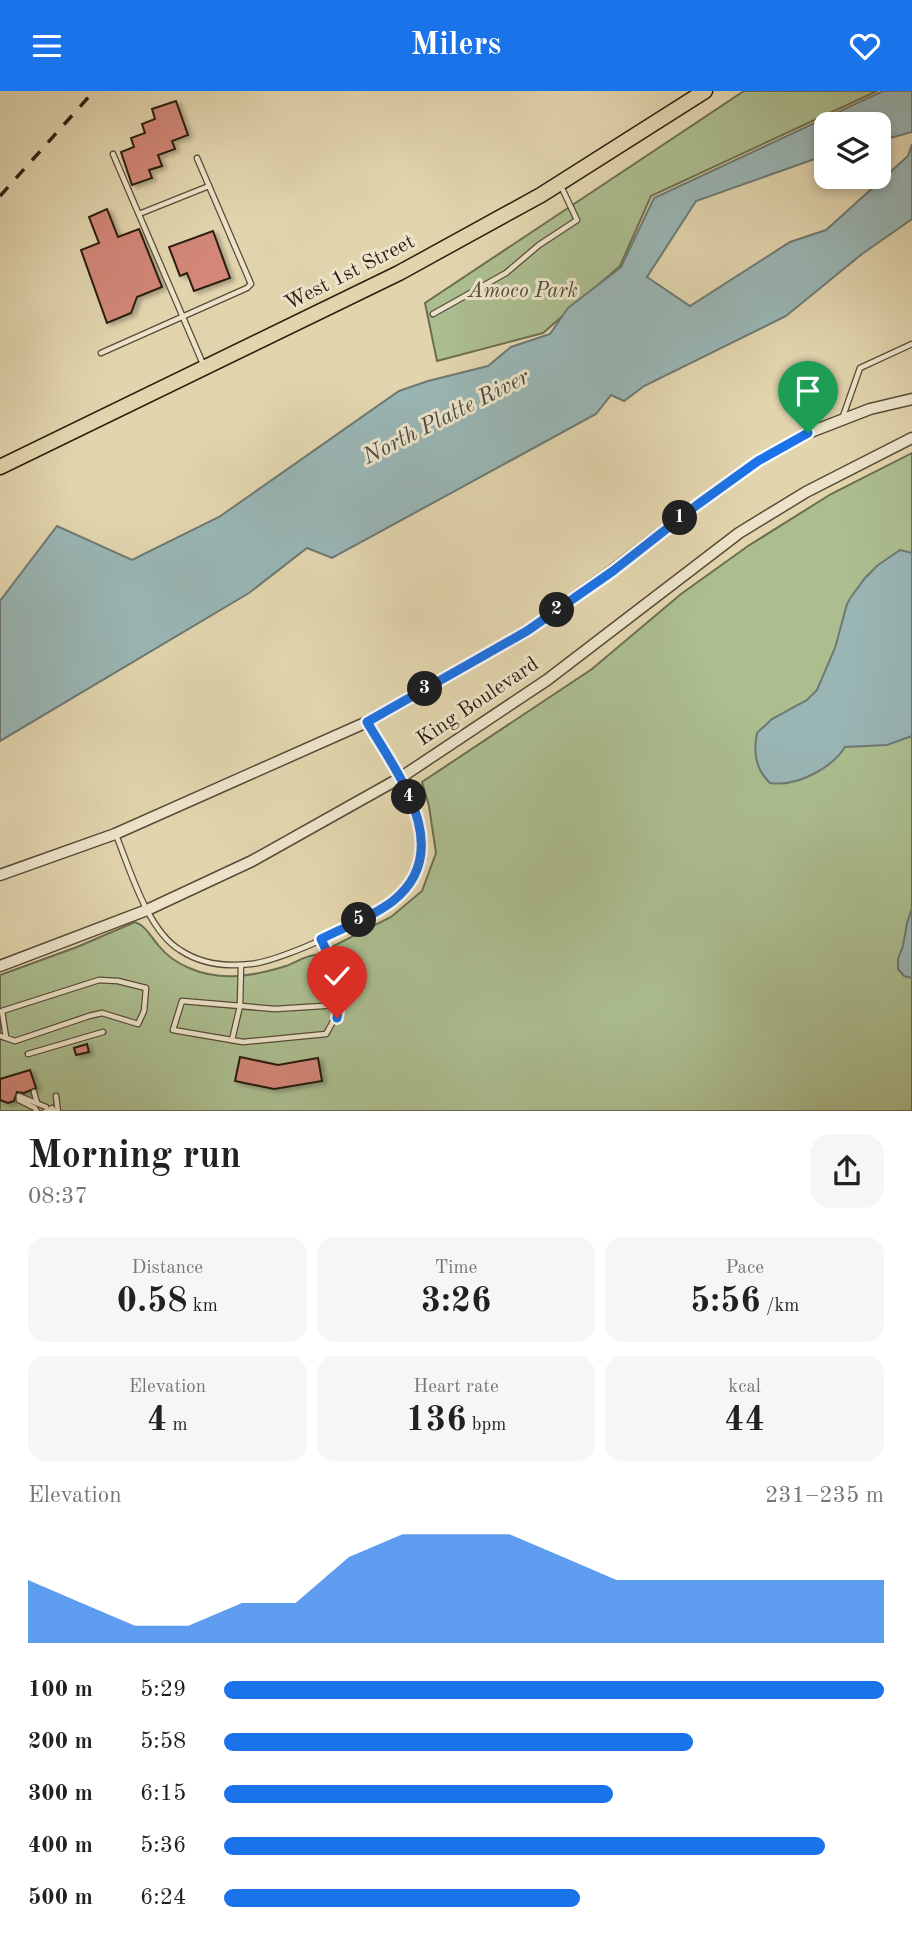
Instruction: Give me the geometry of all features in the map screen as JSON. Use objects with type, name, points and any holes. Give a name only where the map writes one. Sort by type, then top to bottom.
[{"type":"main road","name":"West 1st Street","points":[[0,467],[399,273],[560,183],[705,91]]},
{"type":"street","name":"King Boulevard","points":[[0,875],[115,834],[367,722],[527,631],[613,571],[758,461],[808,433],[870,409],[912,399]]},
{"type":"street","name":"King Boulevard","points":[[0,965],[147,910],[252,861],[400,778],[547,680],[739,533],[806,492],[912,438]]},
{"type":"lane","points":[[113,154],[204,368]]},
{"type":"lane","points":[[101,353],[247,288],[251,283],[197,158]]},
{"type":"lane","points":[[433,314],[506,273],[539,245],[577,220],[560,183]]},
{"type":"lane","points":[[139,214],[209,186]]},
{"type":"lane","points":[[841,421],[860,368],[912,344]]},
{"type":"lane","points":[[115,834],[147,910],[166,938],[179,950],[209,963],[241,965],[284,957],[393,901],[414,873],[422,843],[418,815],[367,722]]},
{"type":"lane","points":[[321,939],[341,990],[339,1005],[337,1018],[326,1034],[243,1042],[173,1030],[181,1000],[275,1009],[339,1005]]},
{"type":"lane","points":[[232,1040],[240,1006],[241,965]]},
{"type":"lane","points":[[99,980],[118,981],[146,988],[144,1011],[138,1024],[102,1013],[15,1041],[3,1036],[2,1011],[99,980]]},
{"type":"lane","points":[[29,1054],[103,1032]]},
{"type":"lane","points":[[34,1092],[37,1103]]},
{"type":"lane","points":[[37,1111],[18,1099],[19,1096],[56,1111],[56,1096]]},
{"type":"green space","name":"Amoco Park","points":[[744,91],[877,91],[832,112],[814,112],[814,120],[651,196],[620,266],[543,333],[437,361],[425,303]]},
{"type":"green space","points":[[912,453],[912,1111],[0,1111],[0,975],[135,922],[145,929],[161,949],[185,966],[213,975],[250,975],[316,955],[391,917],[422,891],[436,853],[429,806],[422,782],[592,669],[681,594],[748,546],[831,494]]},
{"type":"water","points":[[883,91],[912,91],[912,132],[891,138],[891,112],[838,112]]},
{"type":"water","name":"North Platte River","points":[[814,123],[814,159],[696,201],[647,277],[690,306],[790,242],[826,230],[871,189],[891,189],[891,171],[908,156],[912,144],[912,219],[862,254],[786,316],[644,386],[624,401],[611,395],[596,414],[332,558],[307,548],[249,593],[0,741],[0,601],[57,526],[132,560],[219,517],[399,391],[488,366],[511,347],[550,334],[568,308],[621,267],[654,198]]},
{"type":"water","points":[[900,550],[912,553],[912,736],[887,745],[845,747],[831,762],[812,775],[791,782],[770,783],[757,760],[757,733],[772,719],[807,700],[817,690],[835,648],[851,597],[878,565]]},
{"type":"water","points":[[912,908],[912,978],[904,976],[898,969],[898,959]]},
{"type":"building","points":[[176,101],[188,135],[172,141],[175,149],[158,155],[162,166],[149,170],[152,178],[132,185],[121,152],[134,147],[131,138],[145,133],[142,124],[155,119],[152,109]]},
{"type":"building","points":[[107,209],[118,237],[139,229],[162,287],[137,297],[131,313],[107,323],[81,250],[99,243],[89,217]]},
{"type":"building","points":[[213,231],[230,278],[194,291],[187,273],[180,276],[169,247]]},
{"type":"building","points":[[87,1044],[89,1052],[76,1055],[74,1048]]},
{"type":"building","points":[[240,1057],[278,1065],[318,1058],[322,1081],[274,1089],[235,1081]]},
{"type":"building","points":[[30,1070],[36,1088],[24,1093],[17,1092],[14,1101],[8,1103],[0,1100],[0,1079]]},
{"type":"railway","points":[[0,196],[94,91]]},
{"type":"route","points":[[337,1018],[341,990],[321,939],[393,901],[414,873],[422,843],[418,815],[367,722],[527,631],[613,571],[758,461],[808,433]]}]
